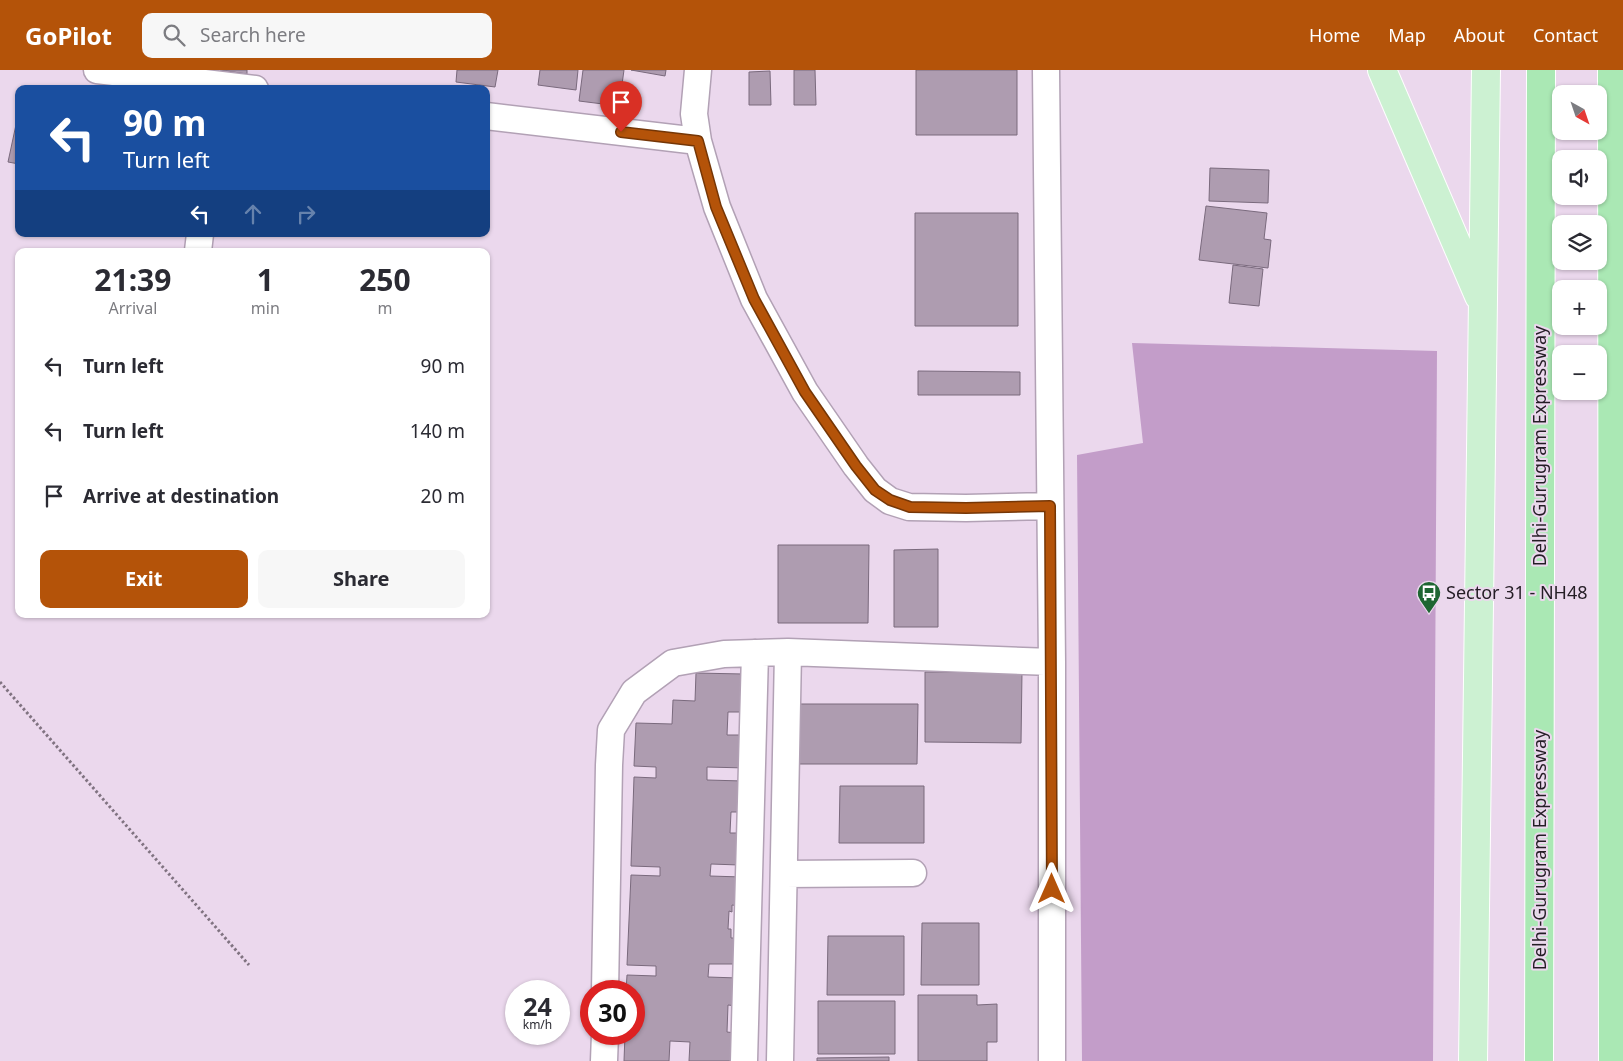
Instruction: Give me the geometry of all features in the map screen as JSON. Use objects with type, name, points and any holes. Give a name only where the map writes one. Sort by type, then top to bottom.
[{"type":"highway","name":"Delhi-Gurugram Expressway","points":[[1540,1061],[1541,70]]},
{"type":"highway","points":[[1612,70],[1613,1061]]},
{"type":"main road","points":[[1382,70],[1483,306]]},
{"type":"main road","points":[[1473,1061],[1483,306],[1481,78]]},
{"type":"street","points":[[98,70],[206,85]]},
{"type":"street","points":[[698,70],[694,114],[698,141],[716,207],[754,299],[805,392],[856,466],[875,490],[890,500],[910,507],[1050,506]]},
{"type":"street","points":[[1046,70],[1052,662],[1052,1061]]},
{"type":"street","points":[[490,116],[698,141]]},
{"type":"street","points":[[605,980],[608,765],[611,730],[634,692],[673,663],[724,654],[788,652],[1052,662]]},
{"type":"street","points":[[780,1061],[788,652]]},
{"type":"street","points":[[744,1061],[755,653]]},
{"type":"street","points":[[784,874],[913,873]]},
{"type":"street","points":[[604,1061],[605,1045]]},
{"type":"path","points":[[0,682],[249,965]]},
{"type":"shaded area","points":[[1132,343],[1437,351],[1433,1061],[1082,1061],[1077,455],[1143,443]]},
{"type":"building","points":[[220,70],[247,70],[247,74]]},
{"type":"building","points":[[457,70],[498,70],[495,87],[456,82]]},
{"type":"building","points":[[540,70],[578,70],[576,90],[538,85]]},
{"type":"building","points":[[583,70],[624,70],[619,106],[579,101]]},
{"type":"building","points":[[631,70],[666,70],[665,76]]},
{"type":"building","points":[[794,70],[815,70],[816,105],[794,105]]},
{"type":"building","points":[[916,70],[1017,70],[1017,135],[916,135]]},
{"type":"building","points":[[770,71],[771,105],[749,105],[749,72]]},
{"type":"building","points":[[15,129],[15,163],[8,162]]},
{"type":"building","points":[[1210,168],[1269,170],[1268,203],[1209,201]]},
{"type":"building","points":[[1206,206],[1267,213],[1264,239],[1271,240],[1268,268],[1199,260]]},
{"type":"building","points":[[915,213],[1018,213],[1018,326],[915,326]]},
{"type":"building","points":[[1233,265],[1263,269],[1259,306],[1229,303]]},
{"type":"building","points":[[918,371],[1020,372],[1020,395],[918,395]]},
{"type":"building","points":[[778,545],[869,545],[868,623],[778,623]]},
{"type":"building","points":[[938,549],[938,627],[894,627],[894,550]]},
{"type":"building","points":[[925,672],[1022,672],[1021,743],[925,742]]},
{"type":"building","points":[[696,673],[743,674],[741,712],[728,712],[727,735],[740,735],[746,768],[707,767],[707,780],[743,781],[741,812],[731,812],[730,833],[741,833],[739,865],[711,864],[710,876],[742,877],[740,906],[732,905],[732,912],[729,911],[728,929],[731,929],[731,938],[739,938],[738,964],[709,964],[708,977],[738,978],[737,1006],[728,1005],[727,1032],[736,1033],[735,1061],[689,1061],[690,1042],[670,1041],[669,1061],[624,1061],[625,1045],[645,1045],[645,980],[627,980],[627,975],[656,976],[656,966],[627,965],[631,875],[660,876],[660,867],[631,866],[634,777],[656,778],[656,767],[634,766],[636,723],[672,724],[673,700],[695,701]]},
{"type":"building","points":[[796,704],[918,704],[917,764],[795,764]]},
{"type":"building","points":[[840,786],[924,786],[924,843],[839,843]]},
{"type":"building","points":[[922,923],[979,923],[979,985],[921,985]]},
{"type":"building","points":[[828,936],[904,936],[904,995],[827,995]]},
{"type":"building","points":[[918,995],[977,995],[977,1005],[997,1004],[997,1042],[987,1042],[987,1061],[918,1061]]},
{"type":"building","points":[[818,1001],[895,1001],[895,1054],[818,1054]]},
{"type":"building","points":[[889,1057],[889,1061],[817,1061],[817,1058]]},
{"type":"place","name":"Sector 31 - NH48","points":[[1429,614]]},
{"type":"route","points":[[621,132],[698,141],[716,207],[754,299],[805,392],[856,466],[875,490],[890,500],[910,507],[1050,506],[1052,889]]}]
